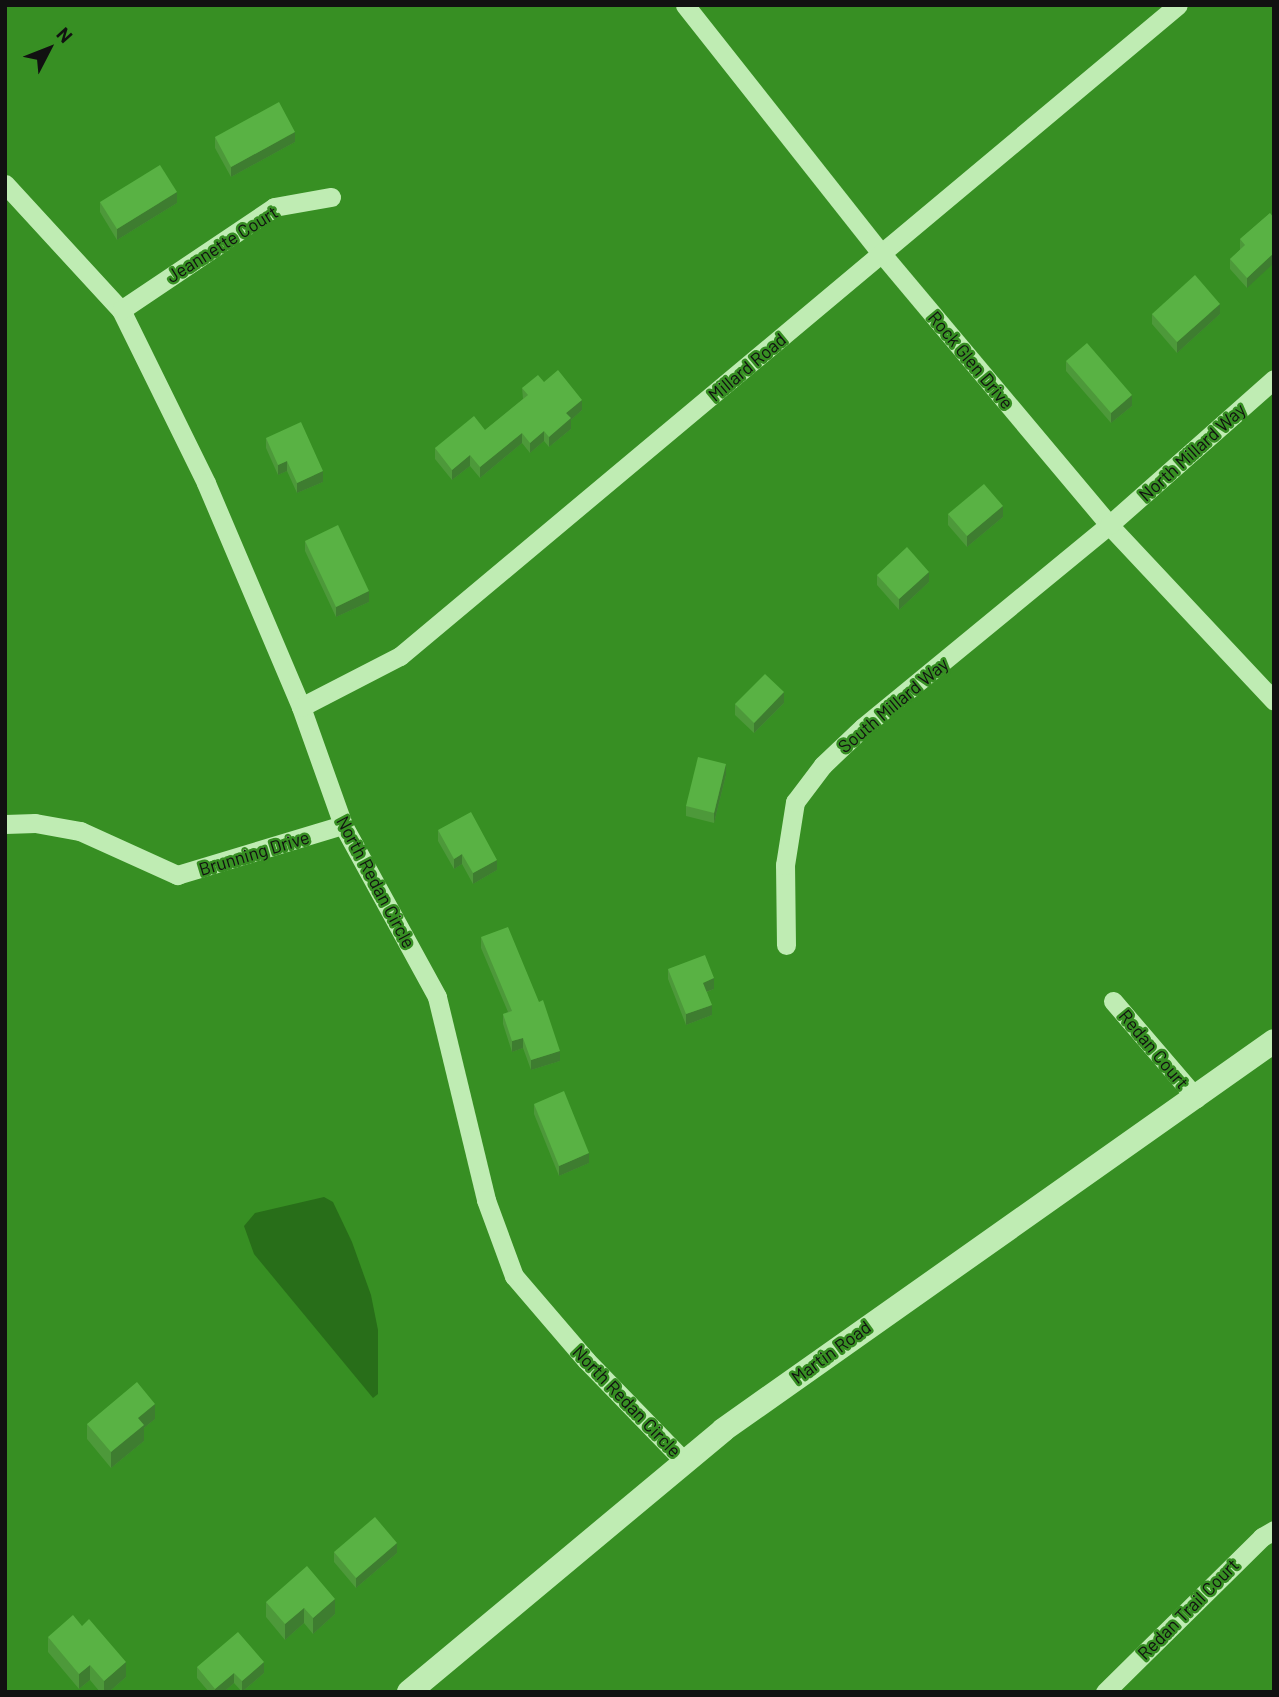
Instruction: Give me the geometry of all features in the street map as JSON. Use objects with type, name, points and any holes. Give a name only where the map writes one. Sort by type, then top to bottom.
[{"type":"street","name":"Rock Glen Drive","points":[[685,5],[882,254],[1109,525],[1274,701]]},
{"type":"street","name":"Millard Road","points":[[301,707],[400,656],[1178,5]]},
{"type":"street","name":"North Redan Circle","points":[[5,184],[121,310],[206,483],[301,707],[343,825],[437,997],[486,1200],[514,1276],[586,1360],[685,1462]]},
{"type":"street","name":"Jeannette Court","points":[[121,310],[274,207],[331,197]]},
{"type":"street","name":"North Millard Way","points":[[1109,525],[1274,379]]},
{"type":"street","name":"South Millard Way","points":[[786,945],[785,865],[795,802],[823,765],[863,727],[1109,525]]},
{"type":"street","name":"Brunning Drive","points":[[5,824],[35,823],[80,831],[177,875],[343,825]]},
{"type":"street","name":"Redan Court","points":[[1113,1000],[1196,1098]]},
{"type":"street","name":"Martin Road","points":[[409,1692],[685,1462],[875,1320],[1274,1041]]},
{"type":"street","name":"Redan Trail Court","points":[[1105,1692],[1262,1536],[1274,1530]]},
{"type":"shaded area","points":[[324,1197],[333,1202],[352,1242],[371,1295],[378,1330],[378,1394],[373,1398],[254,1254],[244,1226],[255,1213]]},
{"type":"building","points":[[279,102],[295,132],[231,167],[215,137]]},
{"type":"building","points":[[160,165],[177,192],[117,229],[100,202]]},
{"type":"building","points":[[1270,213],[1274,218],[1274,253],[1247,278],[1230,259],[1245,245],[1240,239]]},
{"type":"building","points":[[1195,275],[1220,304],[1177,342],[1152,314]]},
{"type":"building","points":[[1087,343],[1132,395],[1111,413],[1066,361]]},
{"type":"building","points":[[558,370],[582,400],[566,413],[571,418],[549,437],[544,431],[530,443],[522,433],[480,467],[470,455],[452,470],[435,448],[474,416],[485,430],[528,395],[522,388],[538,375],[544,382]]},
{"type":"building","points":[[301,422],[323,471],[297,483],[287,461],[278,465],[266,438]]},
{"type":"building","points":[[984,484],[1003,506],[967,536],[948,514]]},
{"type":"building","points":[[338,525],[369,591],[336,607],[305,541]]},
{"type":"building","points":[[907,547],[929,572],[899,599],[877,575]]},
{"type":"building","points":[[765,674],[784,692],[754,723],[735,704]]},
{"type":"building","points":[[698,757],[726,764],[714,813],[686,806]]},
{"type":"building","points":[[471,812],[497,860],[473,873],[462,854],[454,859],[438,830]]},
{"type":"building","points":[[508,927],[539,1002],[543,1000],[560,1051],[531,1060],[523,1038],[512,1041],[503,1014],[512,1011],[481,937]]},
{"type":"building","points":[[705,955],[714,978],[703,983],[712,1005],[686,1014],[668,969]]},
{"type":"building","points":[[564,1091],[589,1153],[559,1166],[534,1104]]},
{"type":"building","points":[[137,1382],[155,1404],[138,1418],[144,1425],[111,1452],[87,1424]]},
{"type":"building","points":[[375,1517],[397,1543],[356,1578],[334,1552]]},
{"type":"building","points":[[307,1566],[335,1599],[313,1618],[304,1608],[285,1624],[266,1602]]},
{"type":"building","points":[[73,1615],[82,1626],[89,1619],[126,1662],[104,1681],[90,1665],[79,1674],[48,1637]]},
{"type":"building","points":[[238,1632],[264,1662],[242,1681],[234,1673],[215,1689],[197,1667]]}]
